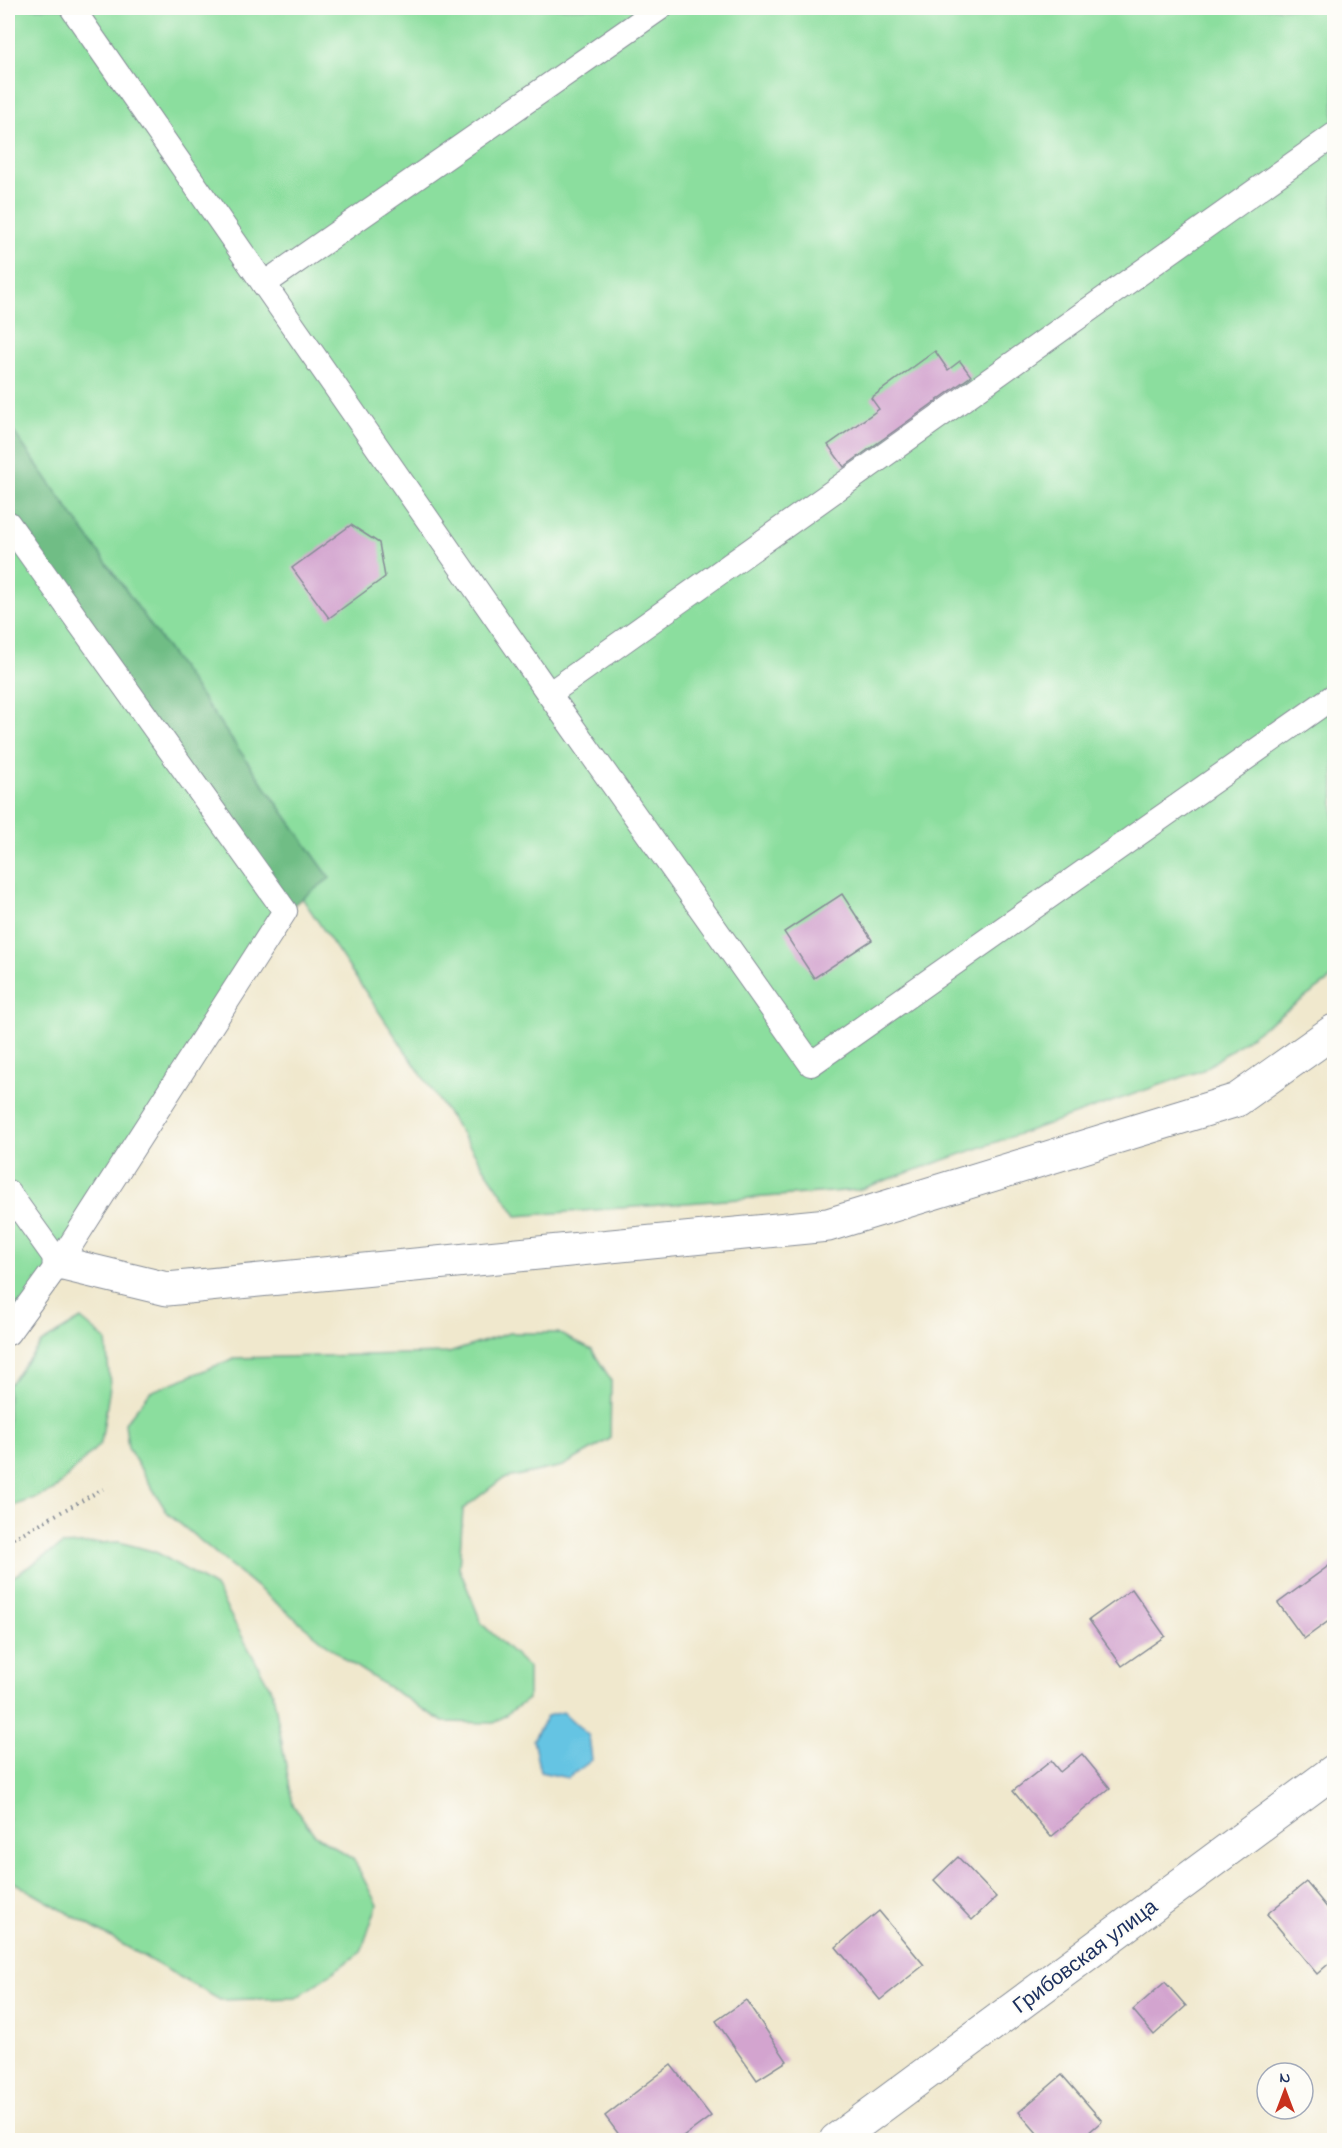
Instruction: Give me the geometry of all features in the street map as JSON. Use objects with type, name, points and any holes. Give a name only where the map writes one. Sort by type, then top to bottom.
[{"type":"street","points":[[59,1263],[167,1289],[828,1226],[1237,1100],[1335,1032]]},
{"type":"street","name":"Грибовская улица","points":[[836,2140],[1335,1771]]},
{"type":"lane","points":[[72,8],[549,694],[811,1064],[1335,696]]},
{"type":"lane","points":[[264,284],[660,8]]},
{"type":"lane","points":[[549,694],[1335,135]]},
{"type":"lane","points":[[8,524],[285,911],[59,1263],[8,1333]]},
{"type":"lane","points":[[8,1192],[59,1263]]},
{"type":"path","points":[[8,1541],[103,1489]]},
{"type":"green space","points":[[8,8],[1334,8],[1334,977],[1203,1070],[858,1190],[517,1216],[8,463]]},
{"type":"green space","points":[[8,424],[330,878],[285,911],[8,523]]},
{"type":"green space","points":[[8,523],[285,911],[8,1333]]},
{"type":"green space","points":[[81,1319],[106,1340],[110,1386],[101,1443],[53,1491],[8,1508],[8,1386],[41,1343]]},
{"type":"green space","points":[[509,1333],[558,1333],[592,1350],[611,1380],[610,1439],[563,1466],[502,1479],[463,1509],[459,1568],[482,1624],[528,1667],[528,1699],[494,1723],[443,1722],[347,1661],[168,1514],[128,1448],[125,1423],[150,1392],[235,1358],[449,1353]]},
{"type":"green space","points":[[119,1542],[156,1552],[215,1587],[273,1693],[293,1805],[314,1834],[354,1860],[377,1905],[361,1952],[296,1998],[220,2000],[8,1879],[8,1580],[62,1545]]},
{"type":"water","points":[[563,1712],[589,1736],[592,1760],[568,1778],[540,1772],[533,1740],[547,1716]]},
{"type":"building","points":[[935,351],[948,370],[960,361],[971,376],[844,467],[828,445],[879,409],[871,398]]},
{"type":"building","points":[[351,525],[379,543],[385,577],[329,618],[292,568]]},
{"type":"building","points":[[842,894],[872,940],[814,978],[784,932]]},
{"type":"building","points":[[1334,1562],[1334,1617],[1304,1639],[1278,1603]]},
{"type":"building","points":[[1132,1589],[1165,1636],[1122,1666],[1089,1620]]},
{"type":"building","points":[[1082,1754],[1110,1788],[1051,1837],[1013,1791],[1051,1761],[1060,1772]]},
{"type":"building","points":[[958,1857],[996,1897],[972,1920],[934,1880]]},
{"type":"building","points":[[1306,1882],[1334,1916],[1334,1959],[1317,1974],[1267,1914]]},
{"type":"building","points":[[879,1911],[924,1965],[880,2000],[836,1947]]},
{"type":"building","points":[[1165,1982],[1186,2006],[1154,2035],[1133,2010]]},
{"type":"building","points":[[746,2000],[787,2061],[757,2080],[716,2021]]},
{"type":"building","points":[[671,2065],[711,2116],[679,2140],[623,2140],[605,2116]]},
{"type":"building","points":[[1062,2075],[1102,2121],[1080,2140],[1043,2140],[1019,2112]]}]
